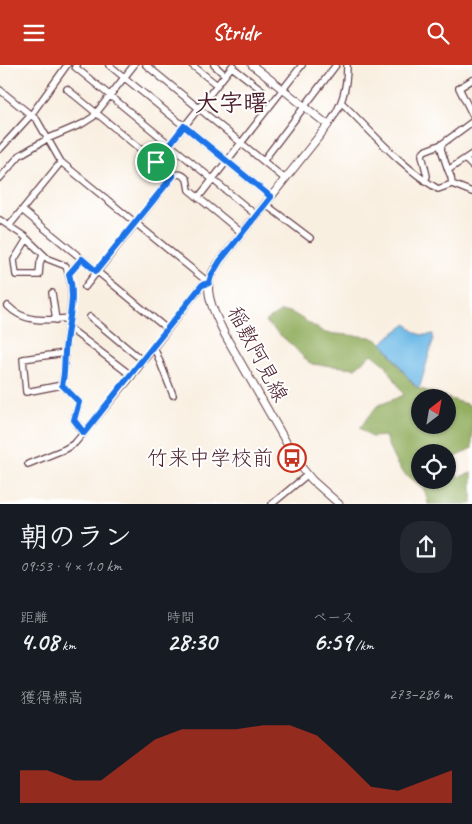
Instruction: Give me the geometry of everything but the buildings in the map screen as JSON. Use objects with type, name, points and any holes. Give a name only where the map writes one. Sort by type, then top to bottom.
[{"type":"main road","points":[[209,283],[215,269],[242,233],[328,125],[252,65]]},
{"type":"main road","name":"稲敷阿見線","points":[[209,283],[214,309],[225,335],[307,475],[339,504]]},
{"type":"street","points":[[0,149],[31,115],[67,65]]},
{"type":"street","points":[[77,65],[75,67],[256,215]]},
{"type":"street","points":[[109,65],[271,197]]},
{"type":"street","points":[[0,178],[20,155],[47,139],[82,124],[95,113],[134,65]]},
{"type":"street","points":[[146,65],[285,179]]},
{"type":"street","points":[[192,65],[217,85]]},
{"type":"street","points":[[214,65],[226,75]]},
{"type":"street","points":[[198,198],[302,65]]},
{"type":"street","points":[[263,161],[336,65]]},
{"type":"street","points":[[328,125],[342,103],[346,87],[347,65]]},
{"type":"street","points":[[156,162],[233,66],[262,90]]},
{"type":"street","points":[[472,79],[459,88],[472,114]]},
{"type":"street","points":[[66,89],[173,176]]},
{"type":"street","points":[[0,90],[37,120],[61,162],[209,283]]},
{"type":"street","points":[[342,103],[396,158],[425,181],[438,189],[452,184],[472,192]]},
{"type":"street","points":[[425,181],[427,176],[422,155],[424,151],[442,143],[472,122]]},
{"type":"street","points":[[442,143],[452,184]]},
{"type":"street","points":[[448,170],[472,153]]},
{"type":"street","points":[[465,159],[472,166]]},
{"type":"street","points":[[9,226],[61,162]]},
{"type":"street","points":[[85,287],[173,176],[178,174],[187,179],[188,190],[242,233]]},
{"type":"street","points":[[265,204],[310,238]]},
{"type":"street","points":[[22,210],[167,329]]},
{"type":"street","points":[[0,220],[27,239],[43,255],[66,266],[69,274],[72,306],[65,353],[66,367],[62,385]]},
{"type":"street","points":[[27,239],[14,260],[16,275],[39,275],[43,255]]},
{"type":"street","points":[[69,274],[82,259]]},
{"type":"street","points":[[28,464],[65,449],[84,433],[132,376],[202,285],[209,283]]},
{"type":"street","points":[[52,293],[56,320]]},
{"type":"street","points":[[8,306],[18,314],[29,319],[40,321],[70,318]]},
{"type":"street","points":[[90,317],[143,361]]},
{"type":"street","points":[[69,328],[132,376]]},
{"type":"street","points":[[154,347],[173,395]]},
{"type":"street","points":[[62,385],[26,392],[22,359],[65,353]]},
{"type":"street","points":[[62,385],[79,402],[74,420],[84,433]]},
{"type":"street","points":[[276,503],[307,475]]},
{"type":"green space","points":[[280,312],[291,312],[325,333],[371,337],[381,342],[413,384],[421,389],[411,389],[411,434],[456,434],[456,401],[472,406],[472,448],[456,457],[456,444],[411,444],[411,479],[400,469],[391,453],[385,436],[371,437],[360,428],[377,406],[404,395],[386,365],[372,354],[355,368],[310,364],[292,345],[265,322]]},
{"type":"green space","points":[[456,473],[458,477],[472,473],[472,504],[428,504],[424,490],[456,489]]},
{"type":"water","points":[[407,324],[418,334],[433,334],[433,341],[418,388],[382,344],[387,338]]},
{"type":"place","name":"竹来中学校前","points":[[292,458]]},
{"type":"district","name":"大字曙","points":[[231,103]]},
{"type":"route","points":[[184,126],[271,197],[220,261],[209,283],[202,285],[127,382],[84,433],[74,420],[79,402],[62,385],[66,367],[65,353],[72,306],[71,279],[69,274],[82,259],[96,271],[173,176],[156,162],[184,126]]}]
